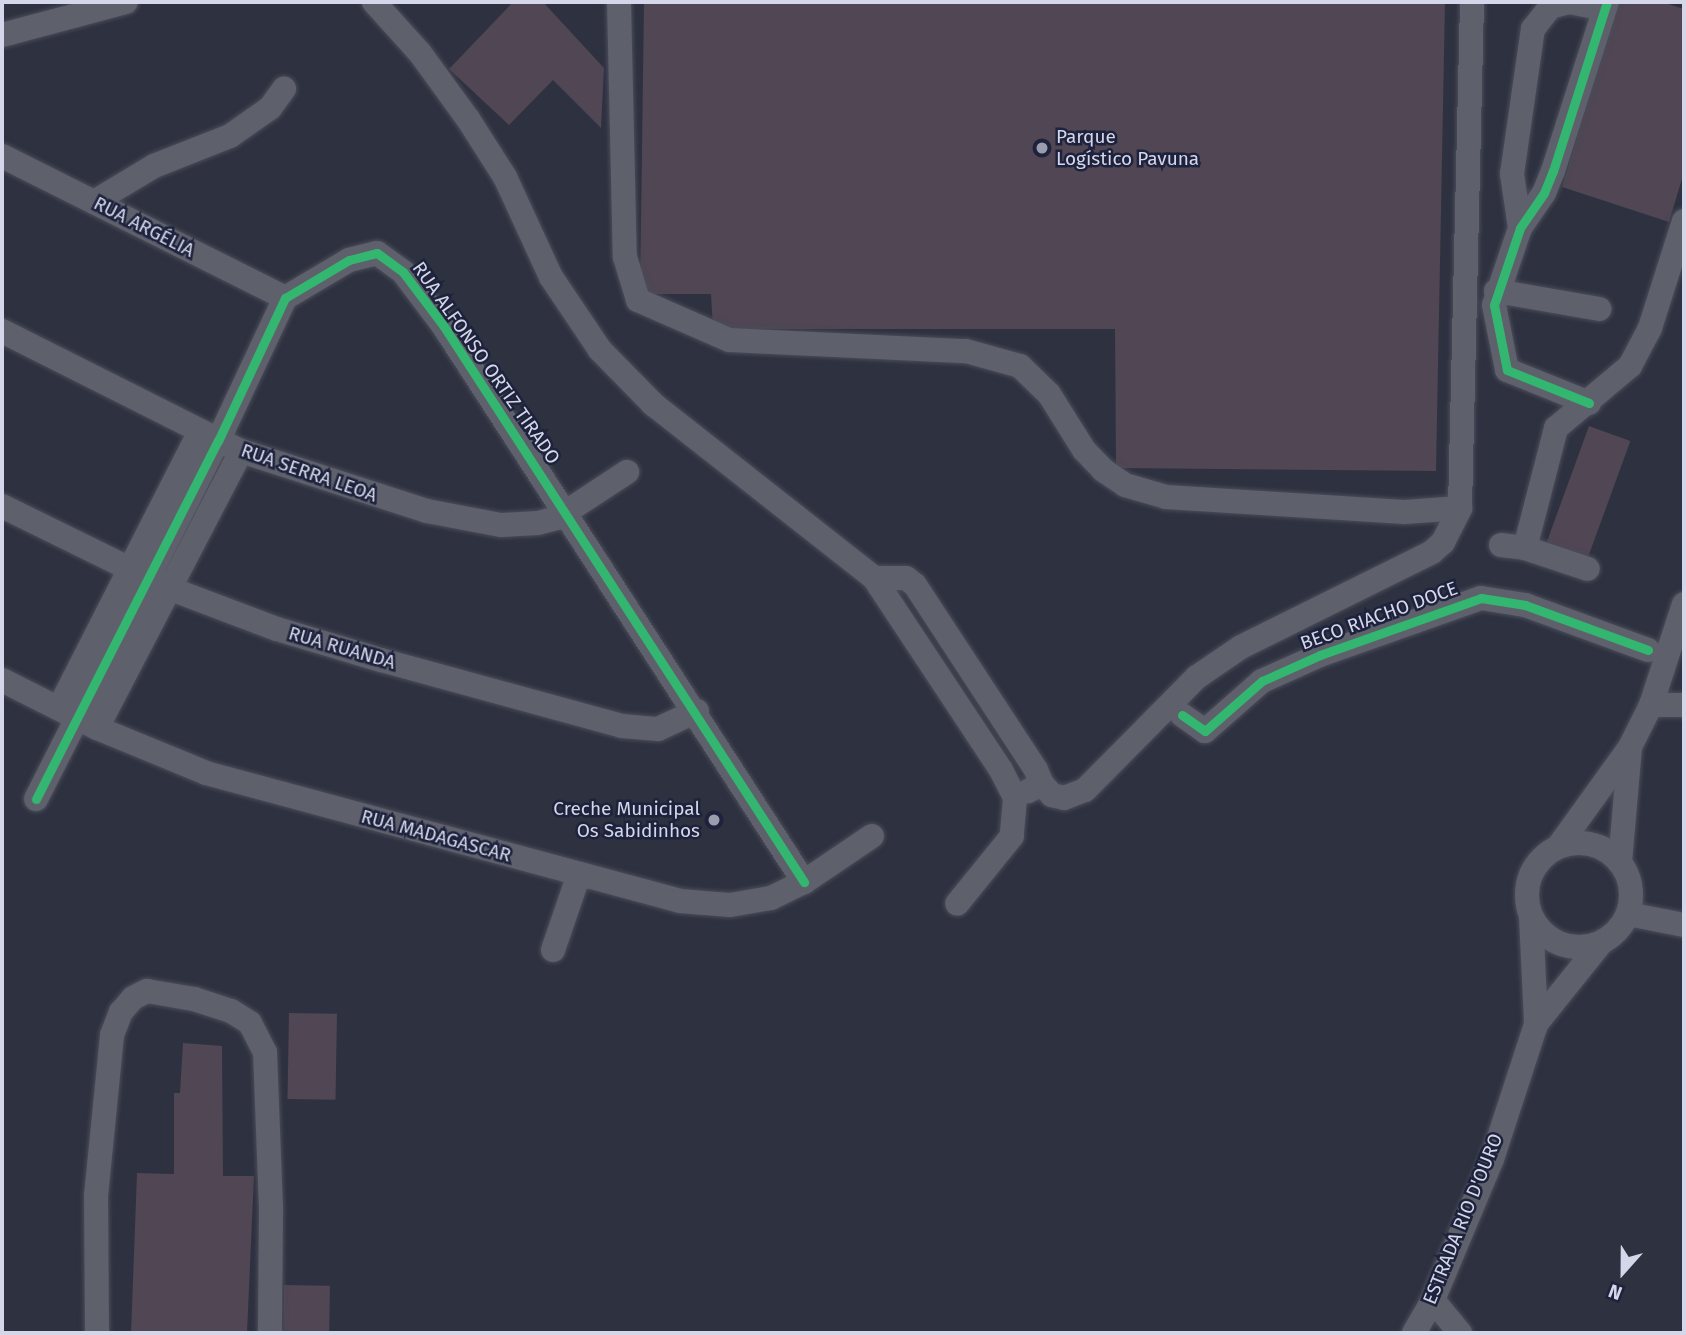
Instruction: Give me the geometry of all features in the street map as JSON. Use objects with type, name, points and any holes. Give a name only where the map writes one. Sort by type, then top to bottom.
[{"type":"street","points":[[2,35],[126,2]]},
{"type":"street","points":[[374,2],[420,53],[468,119],[505,177],[551,277],[600,350],[653,404],[874,578],[1015,798],[1012,836],[957,904]]},
{"type":"street","points":[[619,2],[625,257],[638,300],[729,340],[965,351],[1020,366],[1049,394],[1084,450],[1103,470],[1125,485],[1166,497],[1405,512],[1460,508]]},
{"type":"street","points":[[874,578],[906,578],[915,585],[1042,784],[1052,795],[1064,798],[1085,790],[1196,677],[1241,647],[1432,552],[1443,542],[1460,508],[1472,2]]},
{"type":"street","points":[[1520,228],[1512,174],[1533,29],[1550,7],[1569,2],[1606,6],[1544,193],[1520,228],[1496,291],[1494,314],[1502,362],[1516,376],[1589,403]]},
{"type":"street","points":[[94,202],[154,166],[230,136],[254,121],[284,89]]},
{"type":"street","name":"RUA ARGÉLIA","points":[[2,156],[285,299]]},
{"type":"street","points":[[1556,428],[1613,385],[1635,357],[1650,328],[1684,221]]},
{"type":"street","name":"RUA ALFONSO ORTIZ TIRADO","points":[[285,299],[363,254],[377,253],[391,260],[443,325],[568,510],[804,882]]},
{"type":"street","points":[[1496,291],[1599,309]]},
{"type":"street","points":[[36,799],[67,712],[209,437],[285,299]]},
{"type":"street","name":"RUA SERRA LEOA","points":[[2,331],[241,451],[324,481],[464,518],[500,524],[537,523],[568,510],[627,472]]},
{"type":"street","points":[[1554,391],[1556,428],[1513,546],[1588,569]]},
{"type":"street","points":[[97,728],[241,451]]},
{"type":"street","name":"RUA RUANDA","points":[[2,506],[171,589],[277,629],[622,726],[658,729],[697,711]]},
{"type":"street","name":"BECO RIACHO DOCE","points":[[1182,715],[1205,731],[1262,681],[1320,654],[1481,598],[1525,605],[1648,650]]},
{"type":"street","points":[[1558,847],[1630,747],[1651,705],[1684,604]]},
{"type":"street","name":"RUA MADAGASCAR","points":[[2,680],[97,728],[206,773],[680,901],[730,905],[771,898],[804,882],[872,836]]},
{"type":"street","points":[[1651,705],[1684,705]]},
{"type":"street","points":[[1620,862],[1630,747]]},
{"type":"street","points":[[1015,798],[1042,784]]},
{"type":"street","points":[[1584,843],[1610,852],[1620,862],[1631,887],[1628,914],[1612,935],[1601,943],[1560,944],[1531,916],[1527,903],[1530,876],[1546,854],[1558,847],[1584,843]]},
{"type":"street","points":[[553,950],[583,876]]},
{"type":"street","points":[[1628,914],[1684,925]]},
{"type":"street","name":"ESTRADA RIO D'OURO","points":[[1531,916],[1536,1024]]},
{"type":"street","name":"ESTRADA RIO D'OURO","points":[[1413,1333],[1433,1300],[1492,1159],[1536,1024],[1601,943]]},
{"type":"street","points":[[97,1333],[96,1196],[112,1035],[121,1012],[133,998],[147,991],[231,1011],[250,1023],[265,1052],[271,1198],[270,1333]]},
{"type":"street","points":[[1433,1300],[1460,1333]]},
{"type":"building","points":[[513,2],[543,2],[604,68],[601,128],[553,80],[509,125],[449,69]]},
{"type":"building","name":"Parque Logístico Pavuna","points":[[644,2],[1445,2],[1436,471],[1116,468],[1115,329],[713,329],[711,294],[640,294]]},
{"type":"building","points":[[1618,2],[1662,2],[1684,9],[1684,172],[1669,222],[1562,187]]},
{"type":"building","points":[[1589,426],[1630,441],[1585,566],[1544,551]]},
{"type":"building","points":[[289,1013],[337,1014],[335,1100],[287,1099]]},
{"type":"building","points":[[183,1043],[222,1046],[223,1176],[254,1176],[247,1333],[131,1333],[137,1173],[174,1174],[174,1093],[180,1093]]},
{"type":"building","points":[[284,1285],[330,1286],[329,1333],[283,1333]]},
{"type":"cycle path","points":[[1589,403],[1507,370],[1494,305],[1520,228],[1544,193],[1553,171],[1607,2]]},
{"type":"cycle path","points":[[36,799],[218,441],[285,298],[349,260],[377,253],[403,272],[443,325],[804,882]]},
{"type":"cycle path","points":[[1182,715],[1205,731],[1262,681],[1320,655],[1481,598],[1525,605],[1648,650]]},
{"type":"place","name":"Parque Logístico Pavuna","points":[[1042,148]]},
{"type":"place","name":"Creche Municipal Os Sabidinhos","points":[[714,820]]}]
